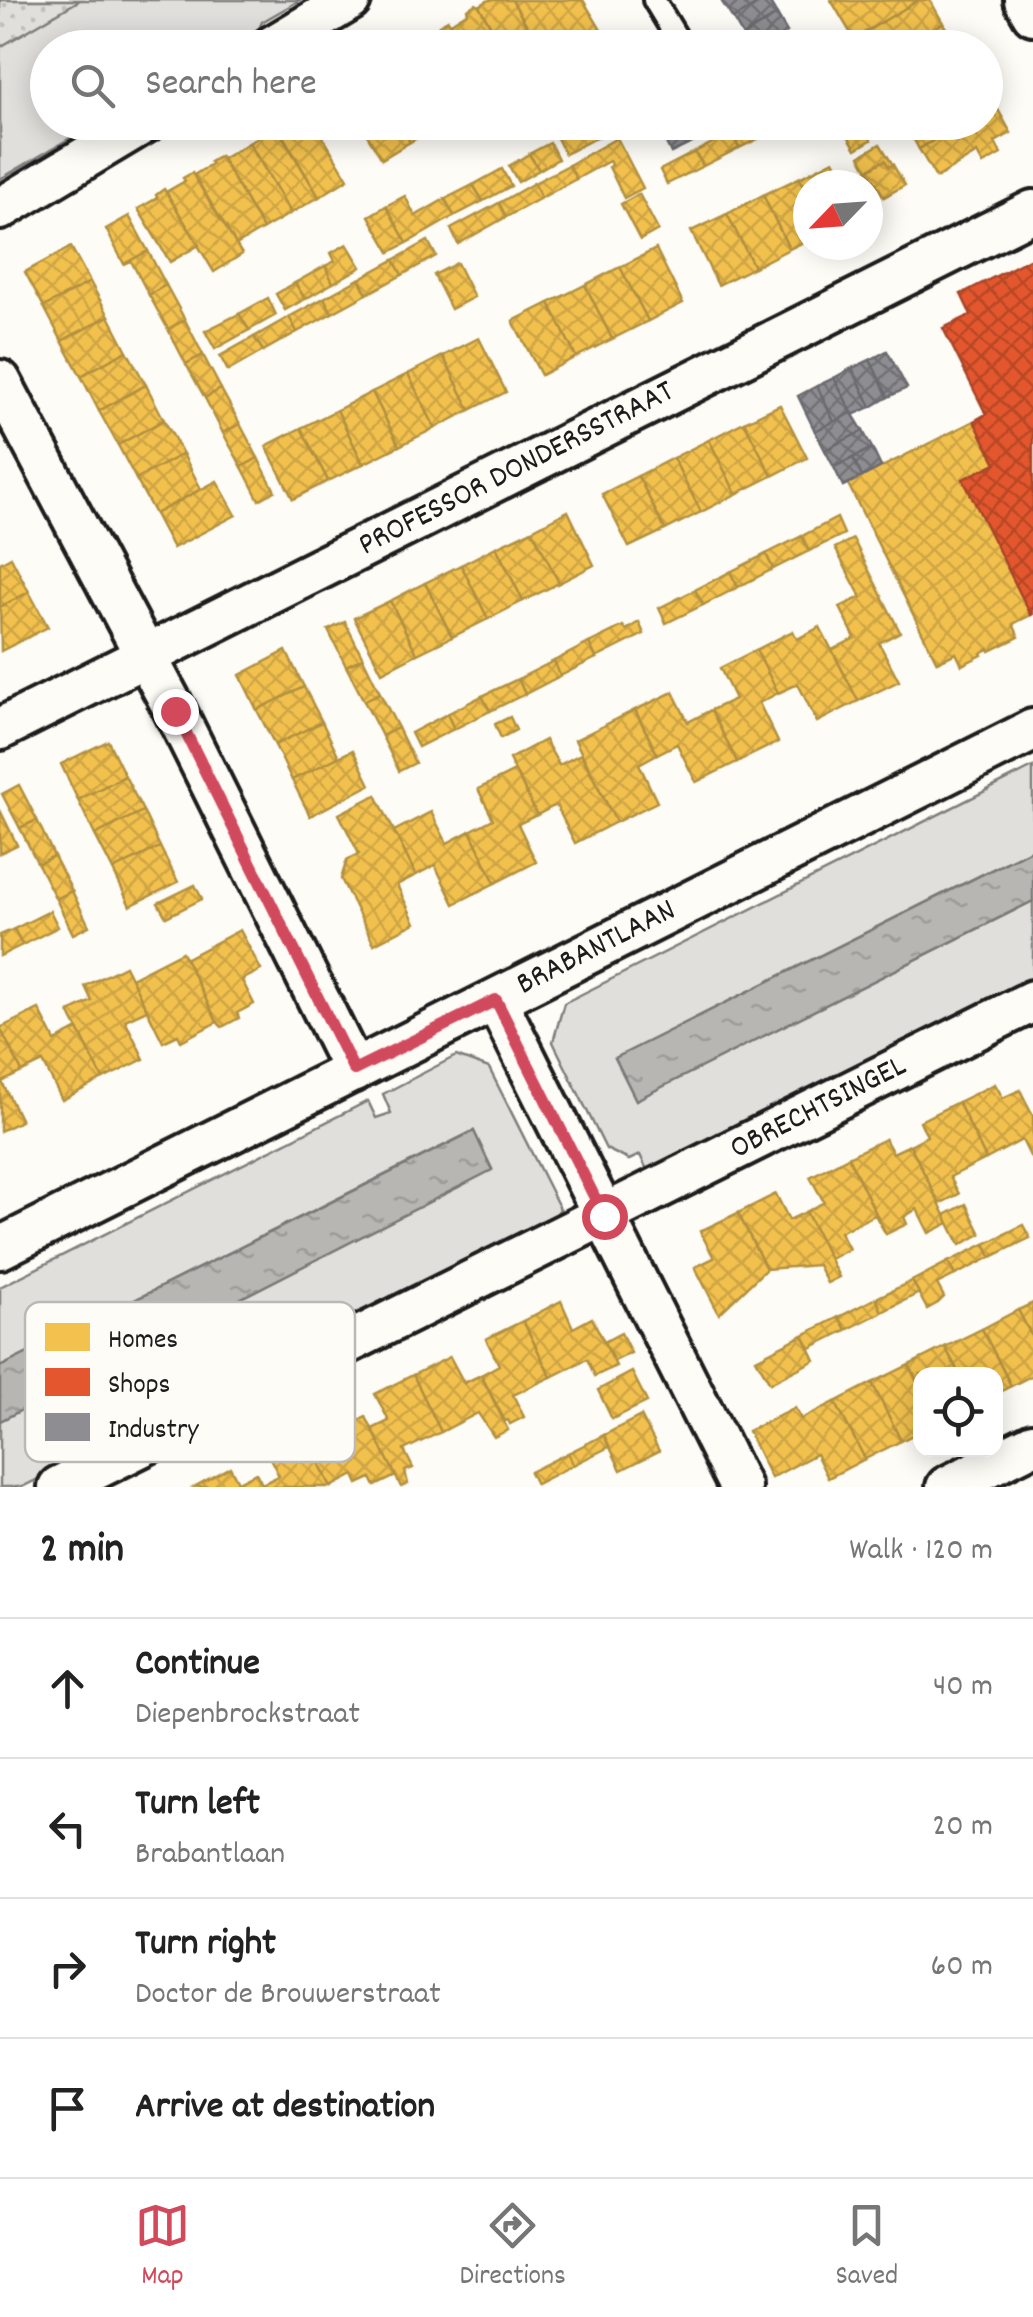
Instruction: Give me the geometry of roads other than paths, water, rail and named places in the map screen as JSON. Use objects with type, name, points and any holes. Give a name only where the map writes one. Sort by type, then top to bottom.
[{"type":"street","points":[[300,30],[350,0]]},
{"type":"street","points":[[1025,0],[1033,14]]},
{"type":"street","points":[[0,209],[115,140]]},
{"type":"street","name":"PROFESSOR DONDERSSTRAAT","points":[[0,729],[1033,211]]},
{"type":"street","points":[[0,381],[146,656],[354,1070]]},
{"type":"street","name":"BRABANTLAAN","points":[[0,1248],[1033,730]]},
{"type":"street","points":[[496,1000],[740,1487]]},
{"type":"street","name":"OBRECHTSINGEL","points":[[355,1340],[1033,1002]]},
{"type":"street","points":[[947,1487],[1033,1444]]},
{"type":"street","name":"OBRECHTSINGEL","points":[[59,1487],[109,1462]]},
{"type":"lane","points":[[654,0],[672,30]]},
{"type":"water","points":[[1033,849],[1033,901],[636,1100],[615,1058]]},
{"type":"water","points":[[474,1131],[492,1170],[233,1302],[131,1302]]},
{"type":"water","points":[[25,1355],[25,1408],[0,1421],[0,1367]]}]
